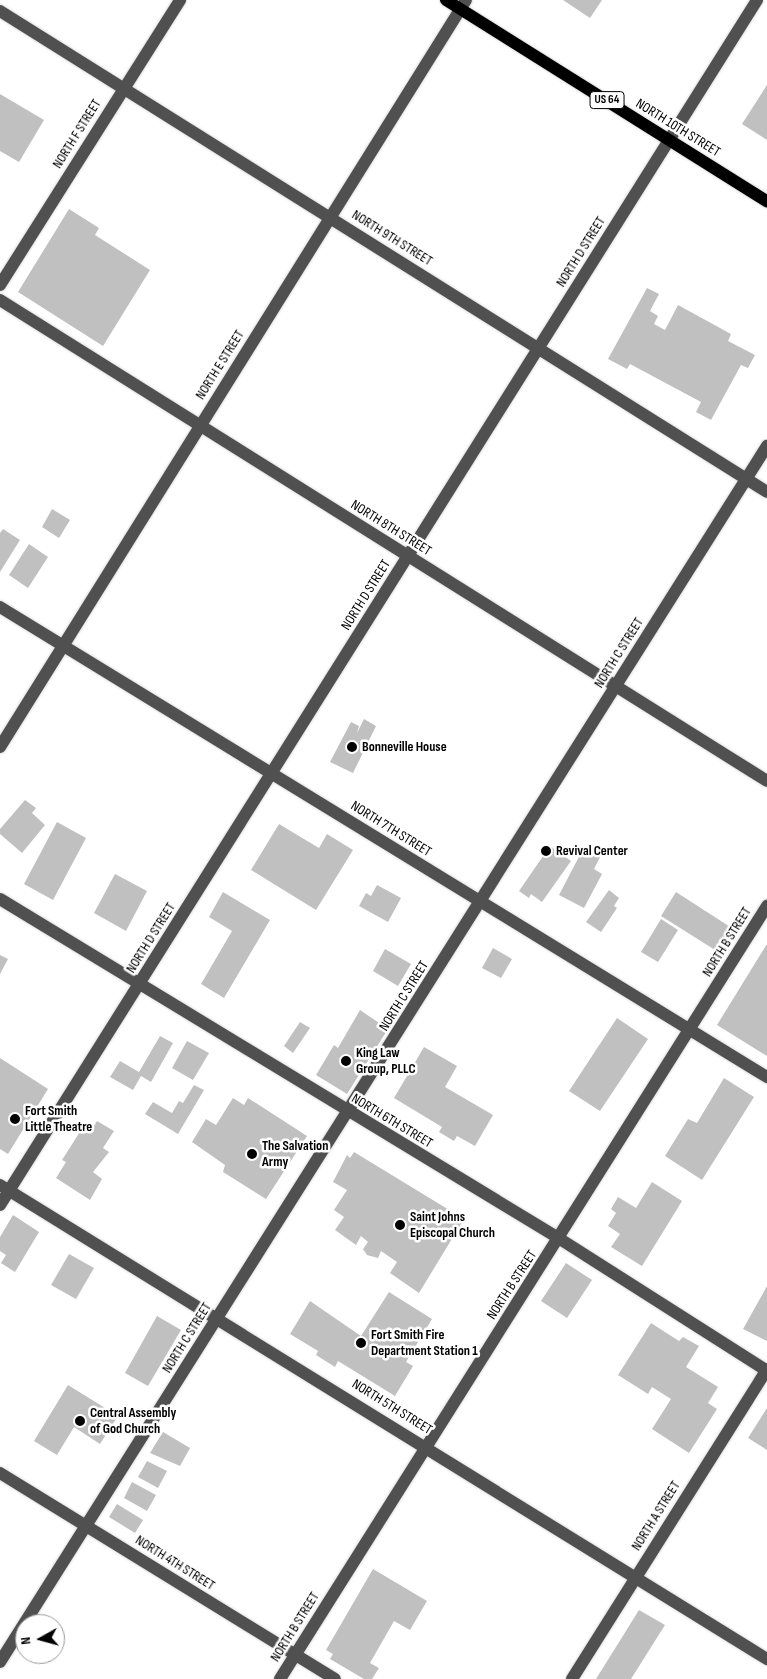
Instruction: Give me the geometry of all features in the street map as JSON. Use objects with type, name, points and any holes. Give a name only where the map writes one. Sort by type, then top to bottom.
[{"type":"main road","name":"NORTH 10TH STREET","points":[[446,0],[463,4],[767,201]]},
{"type":"street","name":"NORTH F STREET","points":[[0,285],[180,0]]},
{"type":"street","name":"NORTH D STREET","points":[[0,1205],[4,1188],[140,985],[271,773],[757,0]]},
{"type":"street","name":"NORTH E STREET","points":[[0,747],[463,4]]},
{"type":"street","name":"NORTH 9TH STREET","points":[[0,11],[767,492]]},
{"type":"street","name":"NORTH 8TH STREET","points":[[0,300],[767,781]]},
{"type":"street","name":"NORTH C STREET","points":[[0,1662],[767,446]]},
{"type":"street","name":"NORTH 7TH STREET","points":[[0,607],[767,1077]]},
{"type":"street","name":"NORTH 6TH STREET","points":[[0,899],[348,1113],[560,1239],[767,1370]]},
{"type":"street","name":"NORTH B STREET","points":[[280,1679],[560,1239],[767,906]]},
{"type":"street","name":"NORTH 5TH STREET","points":[[4,1188],[427,1446],[767,1659]]},
{"type":"street","name":"NORTH A STREET","points":[[572,1679],[767,1370]]},
{"type":"street","name":"NORTH 4TH STREET","points":[[0,1473],[335,1679]]},
{"type":"building","points":[[563,0],[602,0],[590,18]]},
{"type":"building","points":[[767,85],[767,140],[742,124]]},
{"type":"building","points":[[0,94],[44,120],[19,162],[0,151]]},
{"type":"building","points":[[69,209],[99,228],[95,235],[150,270],[103,346],[18,292]]},
{"type":"building","points":[[647,288],[659,294],[650,311],[658,316],[654,324],[665,330],[678,305],[731,334],[728,341],[755,355],[748,368],[741,365],[711,420],[696,412],[701,402],[630,364],[627,369],[608,359]]},
{"type":"building","points":[[52,509],[70,520],[59,538],[42,527]]},
{"type":"building","points":[[3,529],[20,540],[0,572],[0,533]]},
{"type":"building","points":[[29,544],[48,557],[28,588],[9,575]]},
{"type":"building","name":"Bonneville House","points":[[364,719],[376,726],[353,773],[330,762],[351,722],[359,726],[357,733]]},
{"type":"building","points":[[25,800],[36,808],[32,813],[45,825],[22,853],[0,834],[0,829]]},
{"type":"building","points":[[57,822],[86,838],[53,900],[24,884]]},
{"type":"building","points":[[279,824],[319,848],[327,834],[353,850],[316,910],[251,870]]},
{"type":"building","points":[[550,846],[571,861],[542,902],[531,894],[529,898],[519,891]]},
{"type":"building","points":[[583,849],[600,857],[594,869],[602,874],[584,908],[559,895]]},
{"type":"building","points":[[115,874],[147,891],[126,931],[94,913]]},
{"type":"building","points":[[377,885],[401,898],[388,922],[359,906],[366,893],[371,896]]},
{"type":"building","points":[[609,890],[619,898],[614,906],[617,908],[601,932],[586,922]]},
{"type":"building","points":[[223,892],[270,920],[224,998],[201,984],[232,931],[209,917]]},
{"type":"building","points":[[676,892],[738,932],[723,955],[661,916]]},
{"type":"building","points":[[661,919],[678,930],[658,962],[641,952]]},
{"type":"building","points":[[767,944],[767,1056],[717,1025]]},
{"type":"building","points":[[493,948],[512,959],[501,978],[482,968]]},
{"type":"building","points":[[385,949],[411,964],[398,986],[373,971]]},
{"type":"building","points":[[0,955],[8,959],[0,974]]},
{"type":"building","name":"King Law Group, PLLC","points":[[360,1010],[388,1029],[347,1094],[316,1075],[334,1045],[338,1048]]},
{"type":"building","points":[[617,1018],[648,1039],[600,1111],[569,1091]]},
{"type":"building","points":[[300,1022],[310,1028],[293,1053],[284,1046]]},
{"type":"building","points":[[160,1036],[173,1043],[151,1082],[141,1076],[133,1090],[110,1077],[120,1061],[139,1072]]},
{"type":"building","points":[[187,1041],[209,1053],[193,1080],[172,1068]]},
{"type":"building","points":[[424,1047],[457,1066],[445,1087],[493,1115],[475,1146],[457,1136],[454,1141],[439,1132],[442,1127],[394,1098]]},
{"type":"building","name":"Fort Smith Little Theatre","points":[[0,1058],[48,1089],[8,1154],[0,1149]]},
{"type":"building","points":[[724,1078],[754,1097],[702,1180],[665,1156],[688,1119],[697,1123]]},
{"type":"building","points":[[194,1085],[204,1090],[178,1134],[145,1114],[153,1102],[172,1113],[179,1101],[183,1103]]},
{"type":"building","name":"The Salvation Army","points":[[233,1098],[244,1105],[248,1098],[307,1136],[266,1199],[223,1172],[225,1165],[192,1142],[206,1119],[216,1125]]},
{"type":"building","points":[[97,1121],[114,1131],[103,1148],[109,1152],[93,1172],[102,1179],[90,1200],[56,1178],[66,1162],[62,1160],[83,1127],[90,1133]]},
{"type":"building","name":"Saint Johns Episcopal Church","points":[[354,1152],[464,1219],[419,1293],[390,1273],[397,1262],[381,1251],[378,1258],[367,1255],[363,1249],[368,1242],[361,1236],[356,1245],[335,1230],[344,1217],[334,1210],[347,1190],[333,1182],[347,1155],[350,1158]]},
{"type":"building","points":[[652,1182],[682,1201],[642,1266],[611,1247],[620,1234],[608,1226],[616,1213],[611,1209],[618,1197],[636,1208]]},
{"type":"building","points":[[13,1215],[39,1232],[15,1272],[1,1263],[6,1255],[0,1251],[0,1237]]},
{"type":"building","points":[[69,1254],[94,1268],[76,1299],[51,1285]]},
{"type":"building","points":[[566,1263],[592,1280],[567,1318],[541,1301]]},
{"type":"building","points":[[767,1286],[767,1341],[743,1329]]},
{"type":"building","name":"Fort Smith Fire Department Station 1","points":[[389,1292],[432,1319],[406,1362],[413,1366],[395,1396],[338,1361],[335,1367],[316,1355],[318,1351],[290,1334],[310,1301],[361,1336]]},
{"type":"building","points":[[157,1316],[181,1330],[148,1386],[125,1373]]},
{"type":"building","points":[[651,1323],[679,1341],[683,1337],[699,1346],[686,1367],[718,1387],[708,1403],[717,1409],[689,1453],[652,1429],[671,1399],[652,1387],[648,1394],[618,1375]]},
{"type":"building","name":"Central Assembly of God Church","points":[[68,1385],[118,1416],[100,1444],[74,1427],[57,1455],[34,1441]]},
{"type":"building","points":[[767,1408],[767,1450],[748,1438]]},
{"type":"building","points":[[163,1432],[190,1448],[180,1466],[150,1453]]},
{"type":"building","points":[[147,1461],[167,1471],[158,1488],[138,1477]]},
{"type":"building","points":[[132,1482],[156,1495],[147,1511],[124,1498]]},
{"type":"building","points":[[117,1504],[143,1520],[135,1533],[109,1517]]},
{"type":"building","points":[[373,1569],[427,1601],[410,1630],[394,1621],[370,1663],[379,1668],[372,1679],[364,1679],[330,1659],[333,1654],[326,1650]]},
{"type":"building","points":[[639,1610],[665,1625],[631,1679],[596,1679]]},
{"type":"place","name":"Bonneville House","points":[[352,747]]},
{"type":"place","name":"Revival Center","points":[[546,851]]},
{"type":"place","name":"King Law Group, PLLC","points":[[346,1061]]},
{"type":"place","name":"Fort Smith Little Theatre","points":[[15,1119]]},
{"type":"place","name":"The Salvation Army","points":[[252,1154]]},
{"type":"place","name":"Saint Johns Episcopal Church","points":[[400,1225]]},
{"type":"place","name":"Fort Smith Fire Department Station 1","points":[[361,1343]]},
{"type":"place","name":"Central Assembly of God Church","points":[[80,1421]]}]
